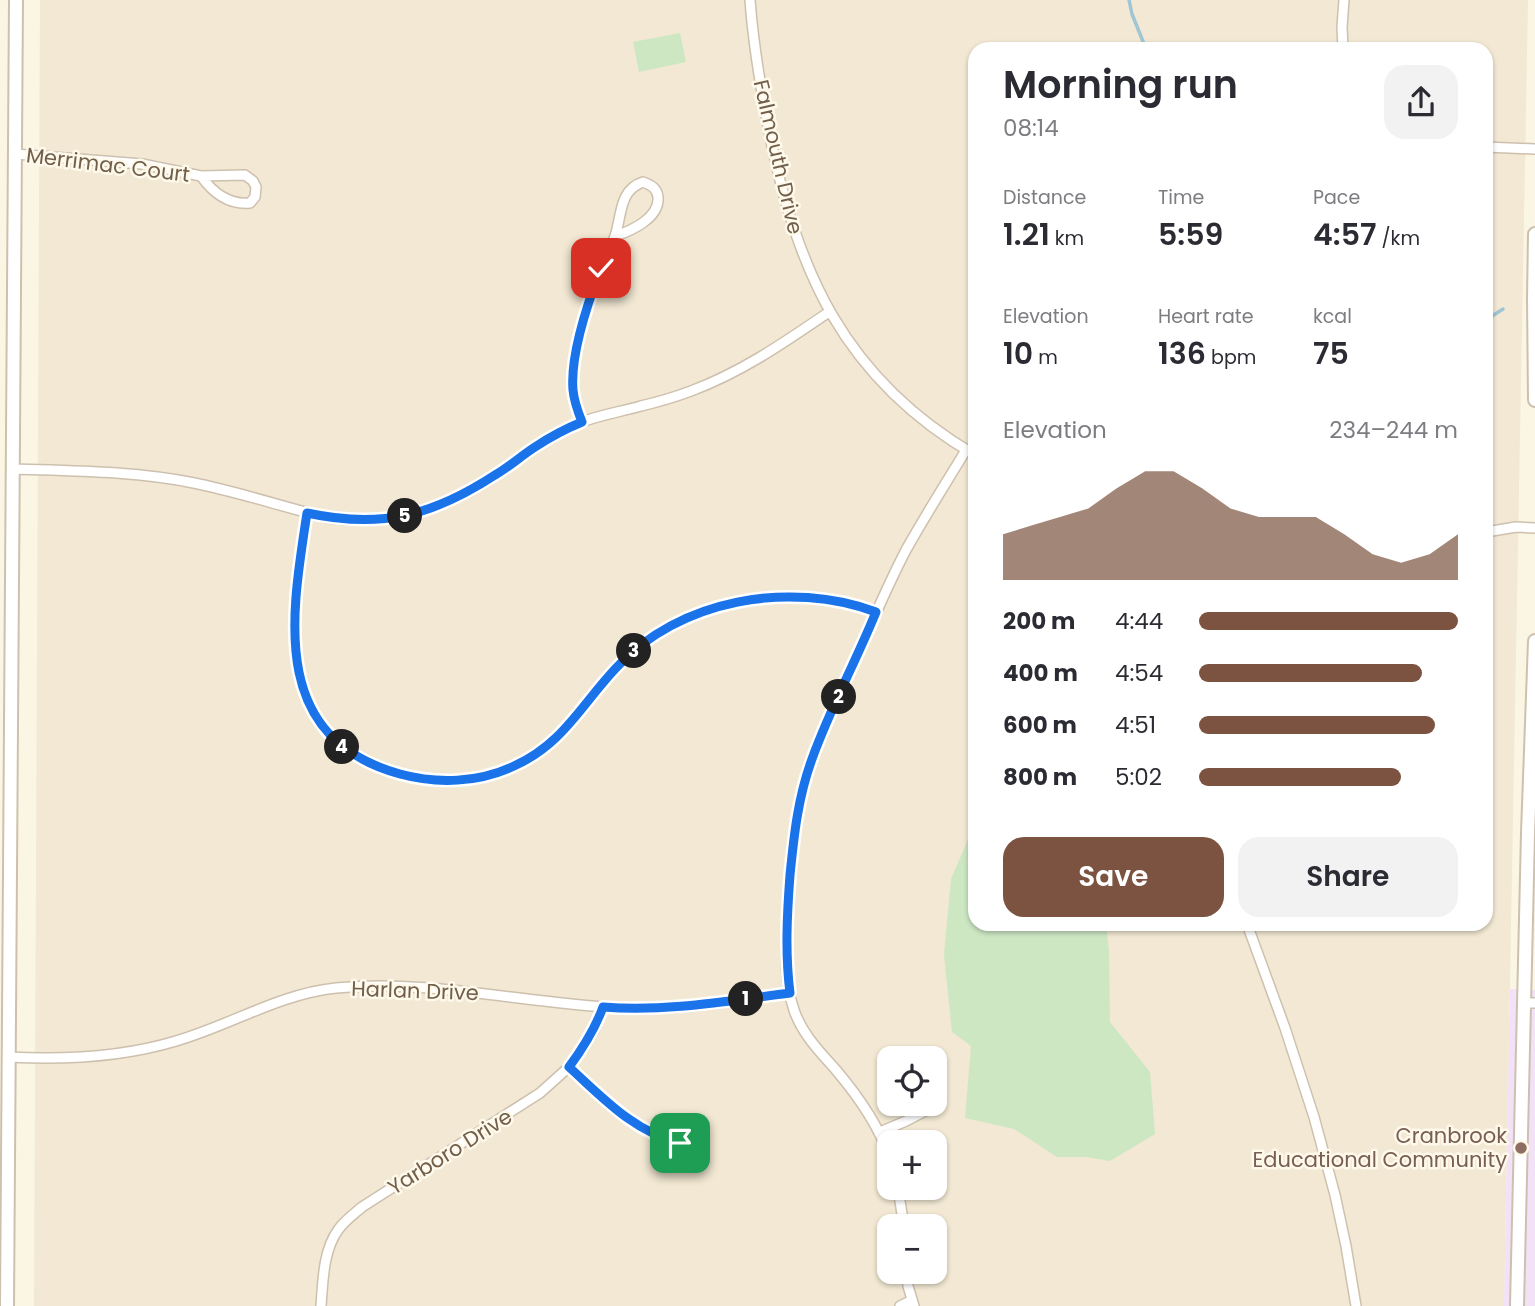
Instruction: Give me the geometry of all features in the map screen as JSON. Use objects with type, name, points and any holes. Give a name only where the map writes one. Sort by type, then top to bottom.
[{"type":"street","points":[[4,1299],[8,1057],[4,949],[6,531],[13,469],[16,0]]},
{"type":"street","name":"Falmouth Drive","points":[[750,0],[761,87],[783,194],[802,254],[817,289],[852,347],[891,391],[921,418],[968,451]]},
{"type":"street","points":[[1343,42],[1344,0]]},
{"type":"street","points":[[1493,147],[1535,149]]},
{"type":"street","name":"Merrimac Court","points":[[15,154],[142,164],[201,176],[245,175],[256,187],[255,197],[250,202],[233,202],[209,187],[201,176]]},
{"type":"street","points":[[582,422],[573,391],[576,355],[585,315],[615,236],[625,197],[629,190],[643,182],[654,188],[658,193],[657,208],[646,220],[615,236]]},
{"type":"street","points":[[1535,234],[1535,400]]},
{"type":"street","points":[[13,469],[89,471],[165,478],[221,489],[307,513],[350,520],[399,517],[430,509],[468,492],[558,432],[582,422],[672,397],[729,375],[764,356],[829,312]]},
{"type":"street","points":[[879,1130],[850,1088],[804,1031],[793,1009],[786,944],[797,814],[812,759],[876,612],[906,551],[968,455]]},
{"type":"street","points":[[307,513],[297,574],[294,614],[294,643],[303,692],[320,724],[345,749],[361,760],[408,776],[444,781],[467,779],[495,773],[526,760],[558,737],[597,688],[634,651],[655,635],[701,613],[733,603],[786,597],[828,600],[876,612]]},
{"type":"street","points":[[1493,531],[1516,527],[1535,528]]},
{"type":"street","points":[[1517,1306],[1530,1003],[1528,821],[1535,641]]},
{"type":"street","points":[[1250,931],[1290,1040],[1320,1138],[1335,1195],[1356,1306]]},
{"type":"street","name":"Harlan Drive","points":[[8,1057],[68,1058],[159,1046],[303,993],[336,988],[420,987],[638,1009],[684,1007],[790,993]]},
{"type":"street","name":"Yarboro Drive","points":[[321,1306],[330,1244],[349,1218],[362,1207],[525,1104],[555,1081],[584,1047],[603,1007]]},
{"type":"street","points":[[569,1067],[641,1129],[662,1139],[680,1143]]},
{"type":"street","points":[[885,1130],[916,1116]]},
{"type":"street","points":[[900,1306],[913,1303],[909,1284]]},
{"type":"shaded area","points":[[40,0],[1528,0],[1504,1306],[34,1306]]},
{"type":"shaded area","name":"Cranbrook Educational Community","points":[[1510,989],[1535,990],[1535,1306],[1504,1306]]},
{"type":"green space","points":[[680,33],[686,62],[639,72],[633,42]]},
{"type":"green space","points":[[968,839],[968,931],[1107,931],[1110,1022],[1150,1072],[1155,1134],[1110,1161],[1086,1157],[1057,1157],[1014,1129],[965,1118],[971,1046],[952,1032],[944,955],[951,879]]},
{"type":"waterway","points":[[1129,0],[1143,42]]},
{"type":"waterway","points":[[1493,315],[1503,309]]},
{"type":"place","name":"Cranbrook Educational Community","points":[[1521,1148]]},
{"type":"route","points":[[601,268],[585,315],[573,377],[576,406],[582,422],[558,432],[468,492],[418,513],[350,520],[307,513],[294,603],[294,643],[303,692],[320,724],[333,739],[361,760],[391,772],[453,781],[495,773],[534,756],[558,737],[597,688],[634,651],[655,635],[701,613],[733,603],[786,597],[806,597],[851,604],[876,612],[812,759],[797,814],[786,944],[790,993],[684,1007],[603,1007],[594,1030],[569,1067],[641,1129],[662,1139],[680,1143]]}]
